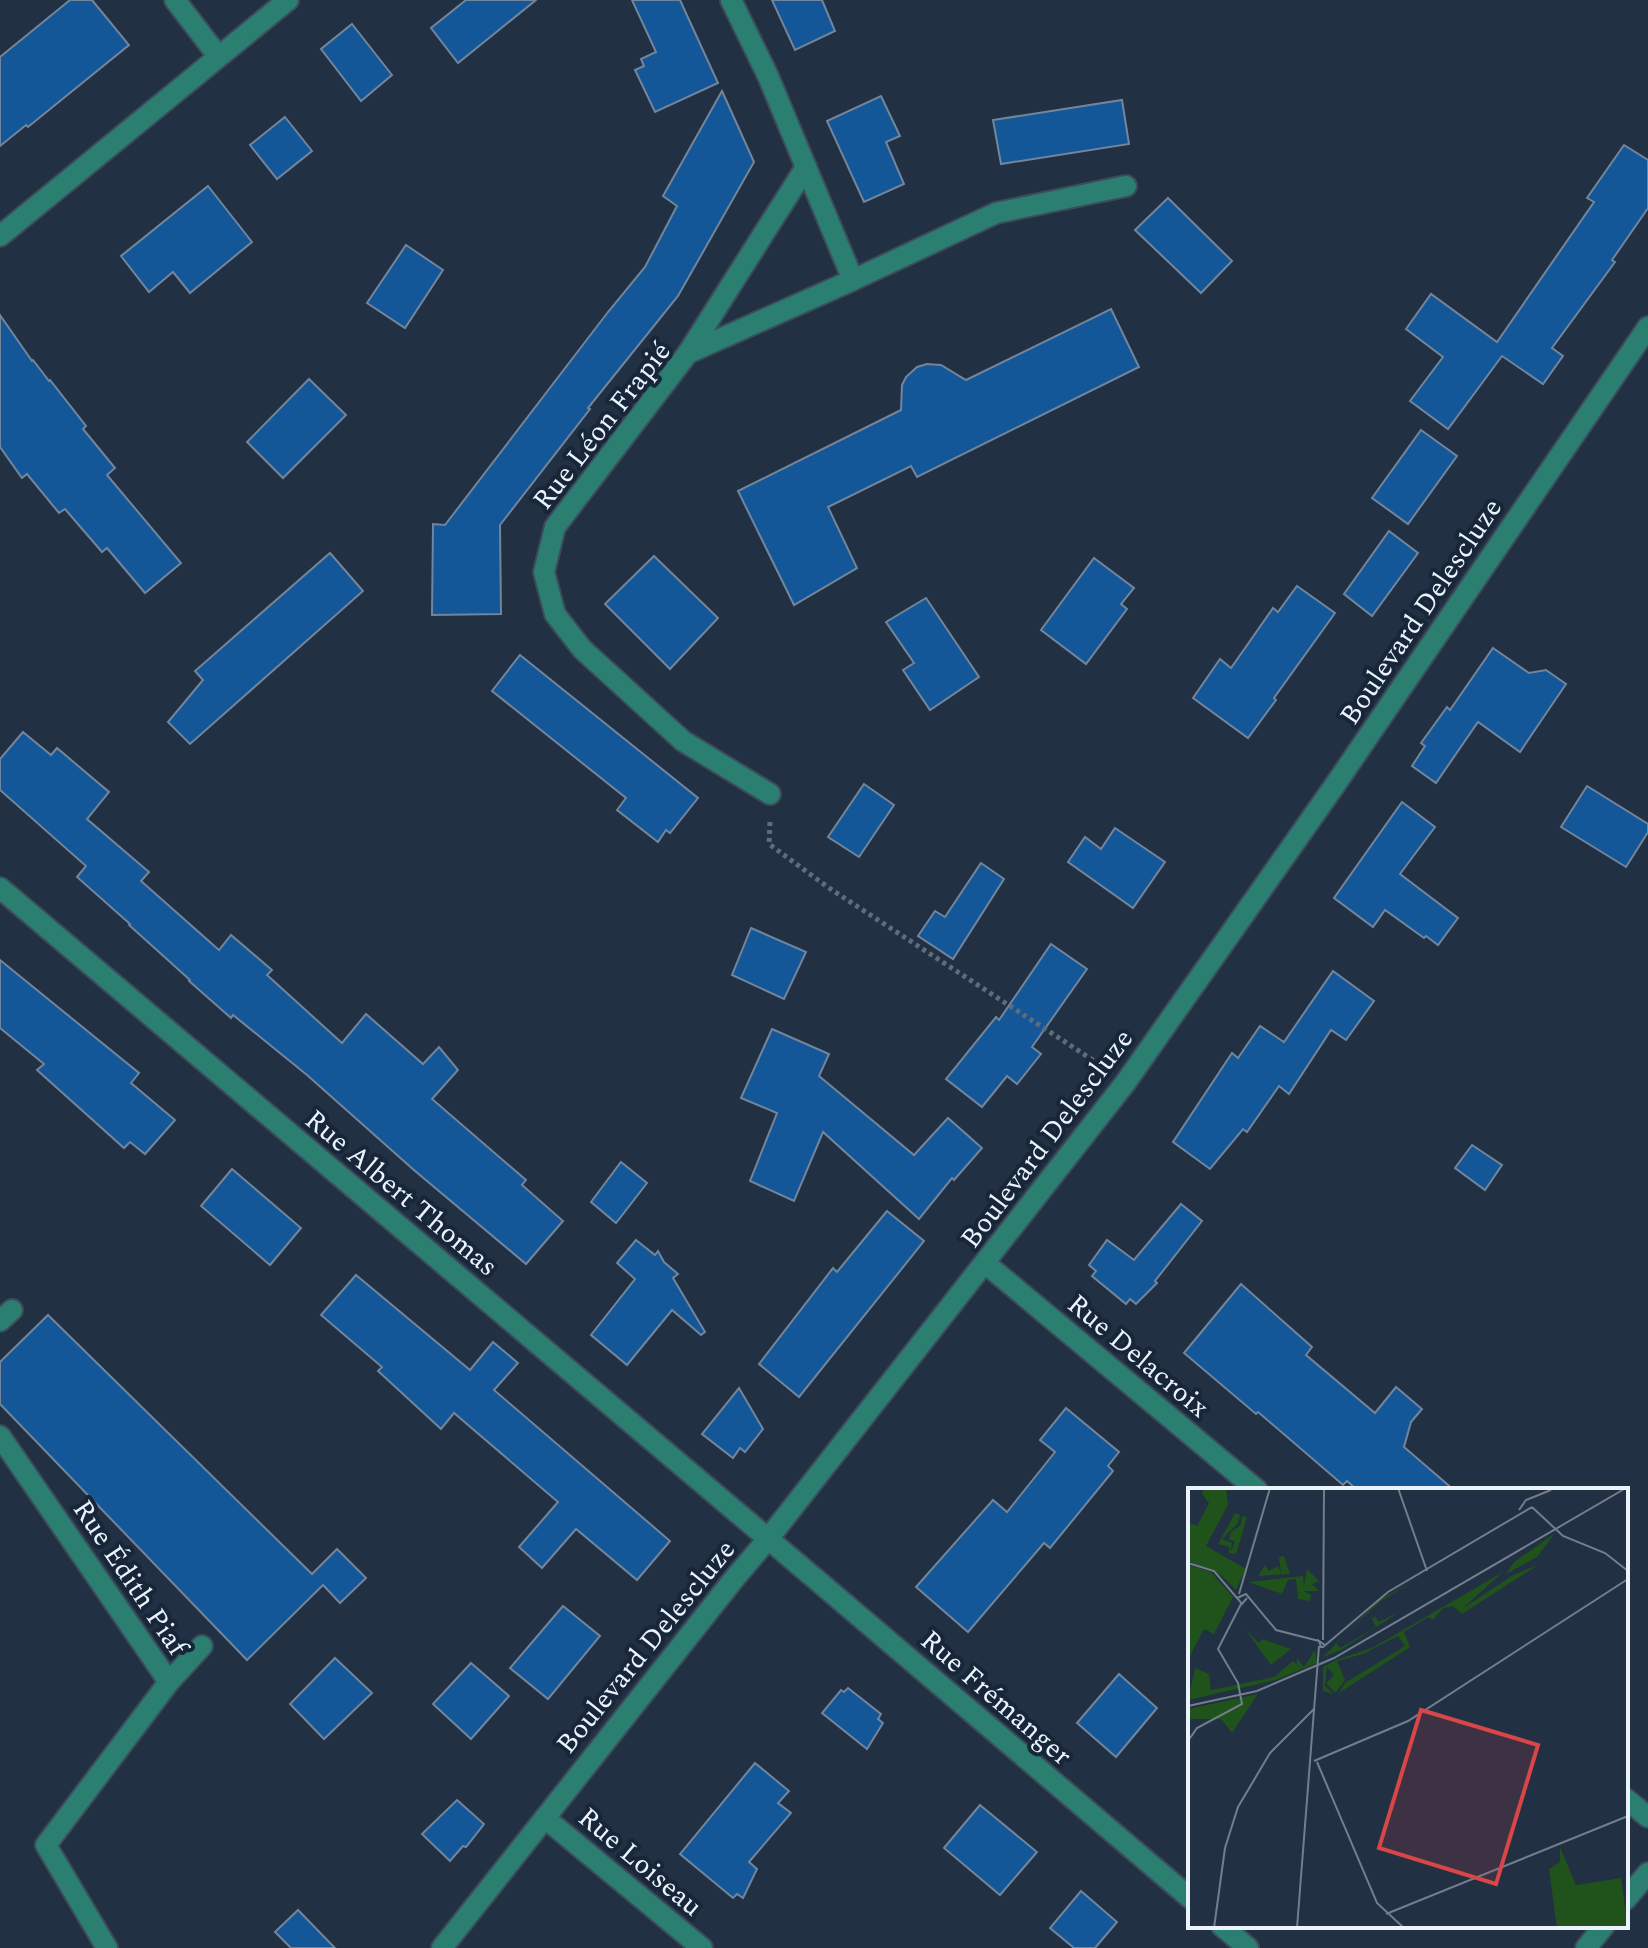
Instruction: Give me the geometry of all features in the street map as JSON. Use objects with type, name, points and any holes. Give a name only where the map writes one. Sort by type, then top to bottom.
[{"type":"street","points":[[175,0],[218,56]]},
{"type":"street","points":[[0,236],[288,0]]},
{"type":"street","points":[[731,0],[768,76],[853,280]]},
{"type":"street","points":[[688,353],[806,167]]},
{"type":"street","name":"Rue Léon Frapié","points":[[770,794],[683,741],[582,649],[555,614],[544,572],[555,527],[688,353],[996,213],[1126,186]]},
{"type":"street","name":"Boulevard Delescluze","points":[[442,1948],[1126,1082],[1344,772],[1648,327]]},
{"type":"street","name":"Rue Albert Thomas","points":[[0,888],[768,1539]]},
{"type":"street","name":"Rue Delacroix","points":[[985,1263],[1255,1488]]},
{"type":"street","name":"Rue Édith Piaf","points":[[0,1436],[169,1682],[46,1845],[107,1948]]},
{"type":"street","name":"Rue Frémanger","points":[[768,1539],[1188,1896]]},
{"type":"street","points":[[169,1682],[202,1646]]},
{"type":"street","points":[[1628,1801],[1648,1817]]},
{"type":"street","name":"Rue Loiseau","points":[[545,1818],[702,1948]]},
{"type":"street","points":[[1628,1897],[1648,1873]]},
{"type":"street","points":[[1224,1928],[1248,1948]]},
{"type":"street","points":[[1586,1948],[1602,1928]]},
{"type":"path","points":[[770,794],[769,844],[841,897],[1126,1082]]},
{"type":"building","points":[[70,0],[92,0],[129,45],[0,146],[0,57]]},
{"type":"building","points":[[466,0],[536,0],[458,63],[431,28]]},
{"type":"building","points":[[632,0],[680,0],[718,83],[655,112],[635,70],[644,66],[641,59],[656,52]]},
{"type":"building","points":[[772,0],[822,0],[835,31],[795,50]]},
{"type":"building","points":[[352,24],[392,75],[361,101],[321,49]]},
{"type":"building","points":[[722,91],[754,162],[678,296],[500,525],[501,614],[432,615],[433,524],[445,525],[645,267],[677,206],[663,196]]},
{"type":"building","points":[[881,96],[900,136],[886,142],[904,184],[864,202],[827,121]]},
{"type":"building","points":[[1122,100],[1129,144],[1001,164],[993,120]]},
{"type":"building","points":[[285,117],[312,151],[277,179],[250,145]]},
{"type":"building","points":[[1624,145],[1648,160],[1648,208],[1612,260],[1615,262],[1552,348],[1563,356],[1543,384],[1502,356],[1448,429],[1410,401],[1443,357],[1406,329],[1431,294],[1497,342],[1594,202],[1587,198]]},
{"type":"building","points":[[208,186],[252,242],[190,293],[173,272],[149,292],[121,256]]},
{"type":"building","points":[[1168,198],[1232,261],[1201,293],[1135,230]]},
{"type":"building","points":[[406,245],[443,270],[405,328],[367,303]]},
{"type":"building","points":[[1111,309],[1139,367],[917,477],[911,466],[828,507],[857,568],[794,605],[738,491],[901,410],[902,385],[917,367],[941,365],[966,380]]},
{"type":"building","points":[[0,315],[115,468],[107,475],[181,563],[145,593],[107,548],[102,552],[65,509],[59,513],[27,474],[22,478],[0,447]]},
{"type":"building","points":[[309,379],[346,415],[283,478],[247,442]]},
{"type":"building","points":[[1421,430],[1457,456],[1408,524],[1372,498]]},
{"type":"building","points":[[1389,531],[1418,553],[1372,616],[1344,594]]},
{"type":"building","points":[[330,553],[363,591],[190,744],[168,722],[203,680],[195,671]]},
{"type":"building","points":[[654,556],[718,618],[670,669],[605,604]]},
{"type":"building","points":[[1094,558],[1134,588],[1121,604],[1127,609],[1086,664],[1041,630]]},
{"type":"building","points":[[1297,586],[1335,613],[1248,738],[1193,698],[1220,659],[1231,668],[1273,608],[1278,612]]},
{"type":"building","points":[[926,598],[979,677],[930,710],[903,670],[914,663],[886,622]]},
{"type":"building","points":[[1493,648],[1529,673],[1546,670],[1566,684],[1520,752],[1478,722],[1436,783],[1412,766],[1425,746],[1421,743],[1447,707],[1450,710]]},
{"type":"building","points":[[520,655],[698,798],[670,833],[666,830],[658,842],[617,810],[626,798],[492,691]]},
{"type":"building","points":[[23,732],[51,755],[57,748],[109,792],[87,819],[149,872],[141,881],[219,950],[231,935],[272,970],[267,975],[342,1043],[366,1014],[423,1064],[439,1047],[458,1070],[432,1099],[526,1180],[522,1185],[563,1221],[526,1264],[307,1075],[233,1015],[231,1018],[77,877],[86,866],[0,790],[0,759]]},
{"type":"building","points":[[864,784],[894,805],[859,857],[828,837]]},
{"type":"building","points":[[1587,786],[1648,824],[1648,832],[1626,867],[1561,827]]},
{"type":"building","points":[[1402,802],[1435,827],[1400,874],[1458,918],[1438,945],[1385,910],[1373,927],[1334,898]]},
{"type":"building","points":[[1115,828],[1165,862],[1133,908],[1068,862],[1085,837],[1101,849]]},
{"type":"building","points":[[981,863],[1004,879],[953,959],[918,936],[935,911],[945,917]]},
{"type":"building","points":[[751,928],[806,952],[784,999],[732,975]]},
{"type":"building","points":[[1051,944],[1087,969],[1032,1047],[1041,1054],[1017,1084],[1007,1076],[982,1107],[946,1079],[996,1017],[999,1020]]},
{"type":"building","points":[[0,960],[139,1073],[131,1083],[175,1120],[145,1154],[130,1142],[124,1148],[37,1070],[44,1064],[0,1028]]},
{"type":"building","points":[[1333,971],[1374,1001],[1346,1040],[1331,1030],[1289,1094],[1279,1086],[1247,1132],[1243,1129],[1210,1169],[1173,1142],[1232,1053],[1238,1058],[1260,1026],[1284,1042]]},
{"type":"building","points":[[772,1029],[829,1054],[819,1076],[914,1155],[948,1118],[982,1148],[954,1180],[952,1178],[919,1219],[823,1132],[794,1201],[750,1181],[777,1113],[741,1098]]},
{"type":"building","points":[[1472,1145],[1502,1165],[1485,1190],[1455,1168]]},
{"type":"building","points":[[621,1162],[647,1183],[616,1223],[591,1202]]},
{"type":"building","points":[[232,1169],[301,1228],[270,1265],[201,1206]]},
{"type":"building","points":[[1181,1204],[1202,1221],[1155,1281],[1157,1283],[1136,1304],[1130,1299],[1126,1304],[1092,1276],[1096,1271],[1089,1265],[1107,1240],[1134,1260]]},
{"type":"building","points":[[887,1211],[924,1241],[799,1397],[759,1364],[833,1268],[837,1272]]},
{"type":"building","points":[[636,1240],[655,1255],[658,1251],[664,1262],[678,1274],[673,1278],[705,1332],[701,1335],[672,1310],[627,1365],[591,1335],[635,1279],[617,1263]]},
{"type":"building","points":[[356,1275],[470,1370],[493,1342],[518,1363],[494,1390],[670,1541],[637,1580],[576,1529],[542,1568],[519,1547],[558,1502],[454,1413],[441,1429],[378,1371],[382,1367],[321,1315]]},
{"type":"building","points":[[1241,1284],[1312,1347],[1306,1355],[1375,1413],[1396,1387],[1422,1409],[1411,1422],[1404,1447],[1452,1488],[1355,1488],[1347,1481],[1343,1485],[1184,1353]]},
{"type":"building","points":[[48,1315],[312,1574],[337,1549],[366,1578],[340,1603],[323,1585],[247,1660],[0,1404],[0,1362]]},
{"type":"building","points":[[739,1388],[763,1429],[745,1452],[740,1448],[733,1458],[702,1434]]},
{"type":"building","points":[[1066,1408],[1119,1452],[1108,1466],[1113,1471],[1050,1548],[1044,1543],[968,1632],[916,1587],[993,1500],[1007,1512],[1055,1452],[1040,1440]]},
{"type":"building","points":[[563,1606],[600,1636],[548,1699],[510,1668]]},
{"type":"building","points":[[335,1658],[372,1693],[324,1739],[290,1704]]},
{"type":"building","points":[[471,1663],[509,1696],[471,1739],[433,1704]]},
{"type":"building","points":[[1119,1674],[1157,1708],[1116,1757],[1077,1723]]},
{"type":"building","points":[[848,1688],[881,1714],[878,1719],[883,1723],[867,1749],[822,1713],[841,1690],[844,1692]]},
{"type":"building","points":[[755,1763],[789,1791],[778,1803],[791,1813],[749,1862],[757,1869],[743,1898],[737,1894],[733,1898],[680,1854]]},
{"type":"building","points":[[457,1800],[484,1824],[450,1861],[422,1834]]},
{"type":"building","points":[[980,1805],[1037,1852],[1000,1895],[944,1848]]},
{"type":"building","points":[[1081,1891],[1117,1922],[1095,1948],[1074,1948],[1050,1928]]},
{"type":"building","points":[[298,1910],[335,1948],[291,1948],[275,1932]]}]
